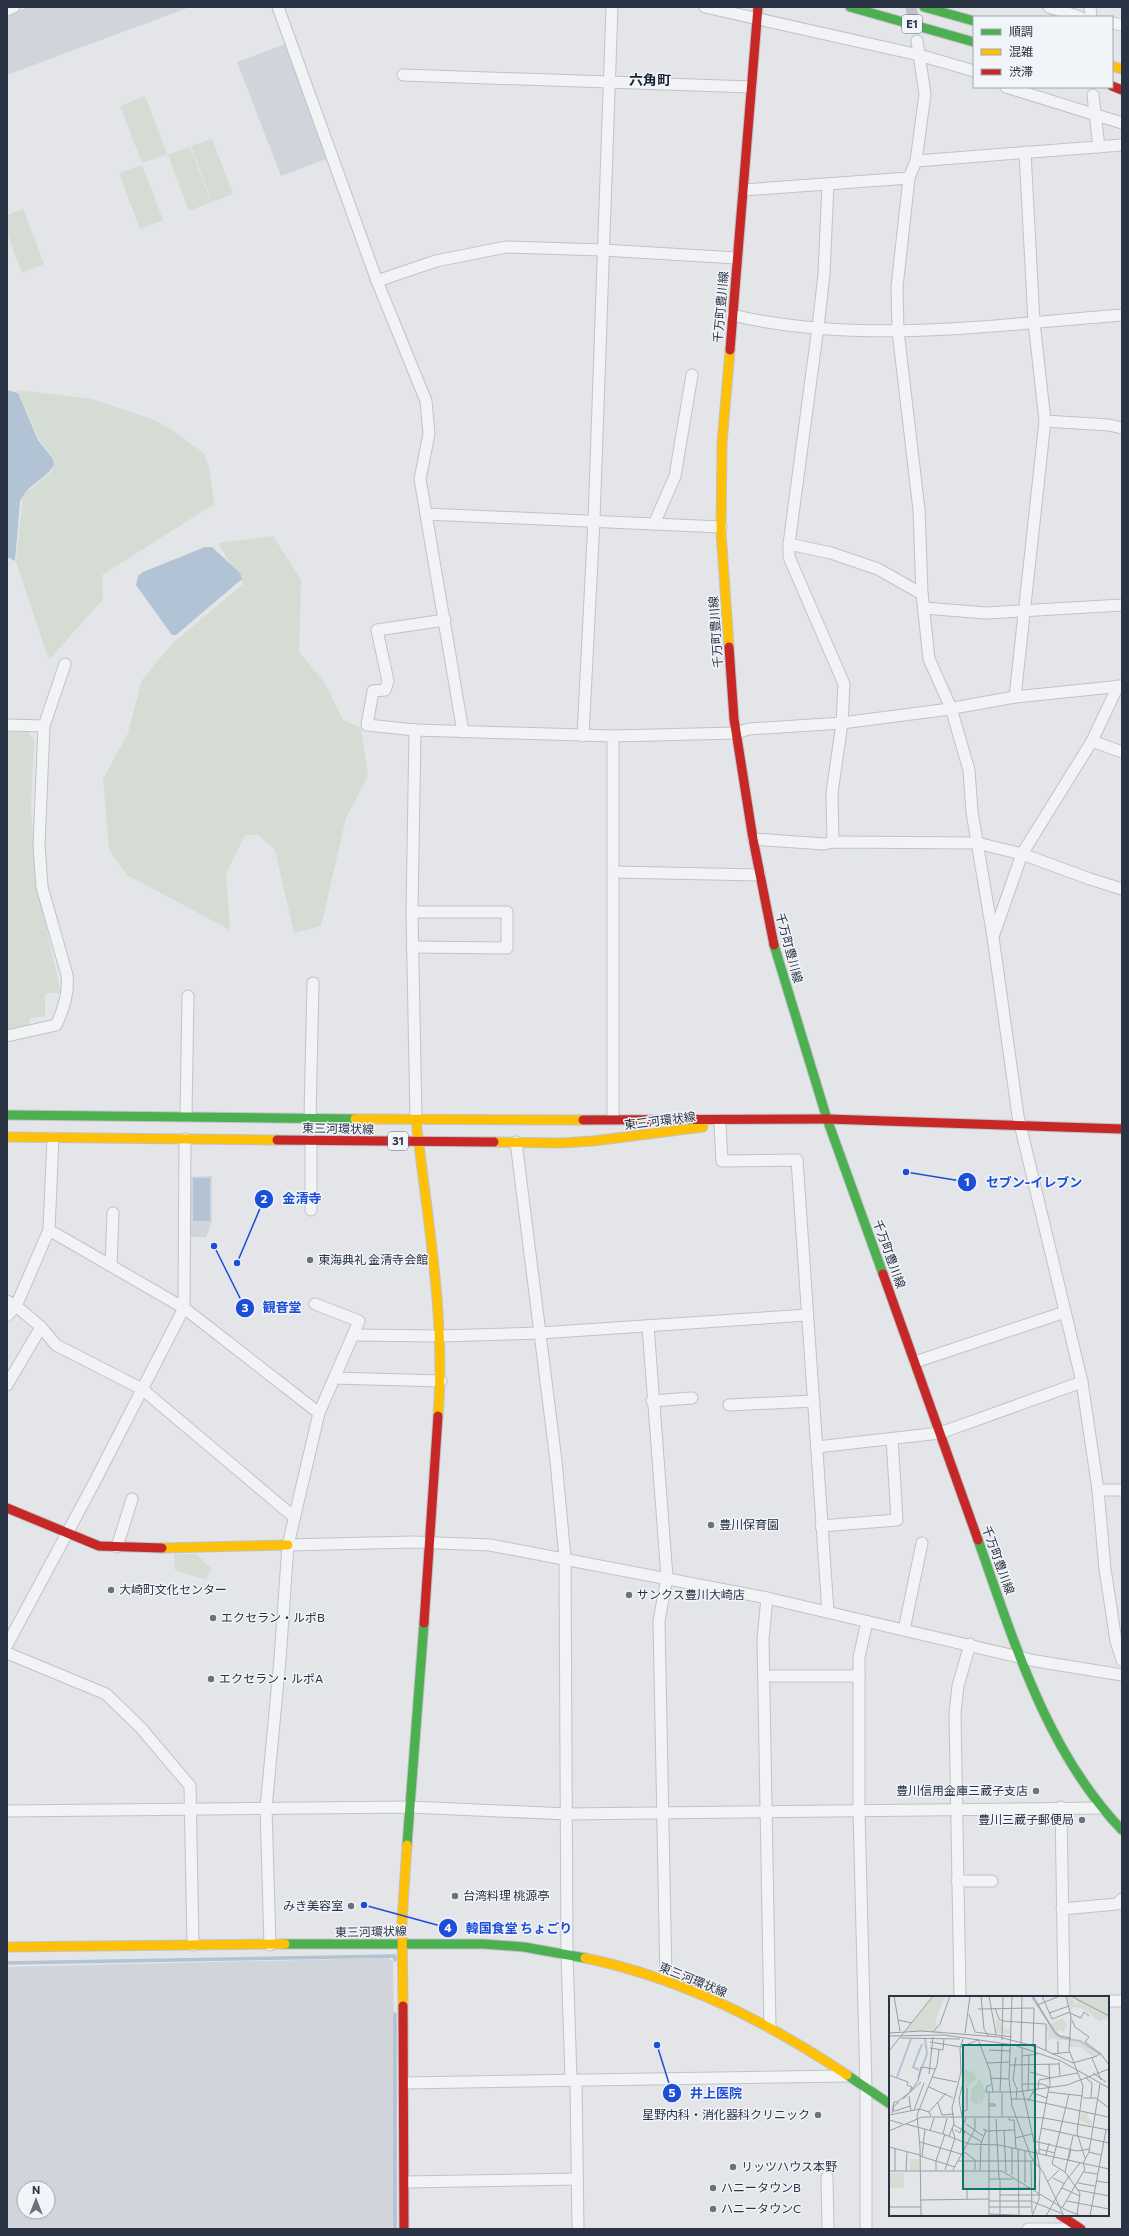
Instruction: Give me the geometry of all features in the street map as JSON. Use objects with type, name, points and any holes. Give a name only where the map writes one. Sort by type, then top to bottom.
[{"type":"main road","name":"千万町豊川線","points":[[758,7],[722,443],[722,527],[736,733],[753,839],[772,939],[827,1119],[1020,1657],[1057,1740],[1101,1808],[1122,1830]]},
{"type":"main road","name":"E1","points":[[850,7],[973,42]]},
{"type":"main road","name":"E1","points":[[924,7],[973,21]]},
{"type":"main road","name":"東三河環状線","points":[[7,1114],[416,1120],[613,1118],[827,1119],[1122,1129]]},
{"type":"main road","name":"東三河環状線","points":[[7,1137],[516,1142],[593,1141],[720,1125],[787,1119]]},
{"type":"main road","points":[[404,2229],[405,2182],[402,1920],[431,1543],[441,1382],[440,1336],[416,1120]]},
{"type":"main road","points":[[7,1508],[99,1546],[288,1545]]},
{"type":"main road","name":"東三河環状線","points":[[7,1947],[402,1944],[485,1944],[523,1947],[616,1966],[666,1980],[716,2000],[770,2027],[889,2103]]},
{"type":"main road","points":[[1064,2221],[1081,2229]]},
{"type":"street","points":[[7,10],[14,7]]},
{"type":"street","points":[[278,7],[378,281],[426,401],[429,434],[420,479],[463,732]]},
{"type":"street","points":[[583,736],[594,520],[612,7]]},
{"type":"street","points":[[705,7],[757,20],[919,55],[973,71]]},
{"type":"street","points":[[1049,7],[1077,16]]},
{"type":"street","points":[[917,41],[925,94],[916,161],[909,178],[897,288],[898,331],[919,510],[922,594],[929,659],[950,708],[969,770],[972,812],[993,937],[1020,1125],[1082,1382],[1098,1490],[1105,1570],[1116,1641],[1122,1660]]},
{"type":"street","points":[[403,75],[752,86]]},
{"type":"street","points":[[1009,88],[1122,123]]},
{"type":"street","points":[[1093,95],[1099,147]]},
{"type":"street","points":[[916,161],[1122,145]]},
{"type":"street","points":[[1015,698],[1045,421],[1034,322],[1026,152]]},
{"type":"street","points":[[743,190],[909,178]]},
{"type":"street","points":[[828,184],[824,274],[789,544],[789,558],[844,684],[842,723],[832,793],[833,842]]},
{"type":"street","points":[[378,281],[436,261],[506,247],[603,250],[737,258]]},
{"type":"street","points":[[732,315],[784,326],[898,331],[1122,315]]},
{"type":"street","points":[[654,524],[675,476],[692,375]]},
{"type":"street","points":[[1045,421],[1109,425],[1122,428]]},
{"type":"street","points":[[426,514],[594,520],[722,527]]},
{"type":"street","points":[[789,544],[831,553],[878,569],[922,594]]},
{"type":"street","points":[[924,608],[986,613],[1122,605]]},
{"type":"street","points":[[445,620],[377,630],[388,681],[385,690],[373,691],[367,724],[415,730],[583,736],[736,733],[749,729],[842,723],[1015,698],[1120,686]]},
{"type":"street","points":[[7,1036],[56,1025],[63,1012],[68,985],[67,975],[42,887],[39,845],[44,726],[65,664]]},
{"type":"street","points":[[993,937],[1022,854],[1092,741],[1120,686]]},
{"type":"street","points":[[7,725],[44,726]]},
{"type":"street","points":[[415,730],[412,947],[416,1120]]},
{"type":"street","points":[[613,736],[613,1118]]},
{"type":"street","points":[[1092,741],[1122,752]]},
{"type":"street","points":[[753,839],[824,844],[833,842],[977,843],[1022,854],[1090,879],[1122,888]]},
{"type":"street","points":[[614,872],[760,875]]},
{"type":"street","points":[[412,912],[507,912],[507,948],[412,947]]},
{"type":"street","points":[[310,1118],[314,983]]},
{"type":"street","points":[[186,1116],[188,996]]},
{"type":"street","points":[[720,1125],[722,1161],[797,1160],[828,1612]]},
{"type":"street","points":[[7,1316],[49,1230],[53,1138]]},
{"type":"street","points":[[7,1645],[93,1485],[184,1308],[185,1139]]},
{"type":"street","points":[[311,1210],[312,1140]]},
{"type":"street","points":[[516,1142],[540,1333],[565,1558],[567,1955],[574,2080],[578,2229]]},
{"type":"street","points":[[111,1266],[113,1212]]},
{"type":"street","points":[[49,1230],[184,1308],[319,1413]]},
{"type":"street","points":[[12,1304],[41,1328],[56,1345],[142,1389],[294,1517]]},
{"type":"street","points":[[270,1945],[266,1808],[280,1658],[288,1545],[319,1413],[359,1321],[315,1304]]},
{"type":"street","points":[[915,1362],[1065,1312]]},
{"type":"street","points":[[354,1335],[440,1336],[540,1333],[807,1315]]},
{"type":"street","points":[[648,1326],[652,1401],[667,1578],[659,1621],[661,1813],[666,1980]]},
{"type":"street","points":[[7,1385],[41,1328]]},
{"type":"street","points":[[334,1378],[441,1382]]},
{"type":"street","points":[[817,1447],[940,1433],[1082,1382]]},
{"type":"street","points":[[652,1401],[692,1398]]},
{"type":"street","points":[[729,1406],[814,1400]]},
{"type":"street","points":[[821,1526],[897,1520],[892,1439]]},
{"type":"street","points":[[1098,1490],[1122,1490]]},
{"type":"street","points":[[117,1547],[132,1499]]},
{"type":"street","points":[[288,1545],[431,1543],[490,1545],[565,1558],[768,1598],[867,1622],[970,1644],[1020,1657],[1122,1675]]},
{"type":"street","points":[[904,1630],[922,1543]]},
{"type":"street","points":[[768,1598],[763,1639],[770,2027]]},
{"type":"street","points":[[866,2229],[866,2088],[859,1811],[859,1657],[867,1622]]},
{"type":"street","points":[[960,1996],[955,1713],[958,1686],[970,1644]]},
{"type":"street","points":[[7,1653],[106,1694],[141,1728],[190,1786],[194,1945]]},
{"type":"street","points":[[764,1676],[859,1676]]},
{"type":"street","points":[[7,1811],[410,1807],[567,1814],[956,1810],[1061,1807],[1101,1808]]},
{"type":"street","points":[[1061,1807],[1064,1996]]},
{"type":"street","points":[[957,1881],[992,1881]]},
{"type":"street","points":[[1062,1909],[1117,1904],[1122,1899]]},
{"type":"street","points":[[1109,2001],[1122,2001]]},
{"type":"street","points":[[404,2083],[848,2076]]},
{"type":"street","points":[[827,2177],[828,2229]]},
{"type":"street","points":[[405,2182],[577,2179]]},
{"type":"street","points":[[1028,2229],[1064,2221]]},
{"type":"shaded area","points":[[29,7],[190,7],[7,75],[7,15]]},
{"type":"shaded area","points":[[285,44],[328,158],[281,176],[237,62]]},
{"type":"shaded area","points":[[145,96],[167,154],[142,163],[120,106]]},
{"type":"shaded area","points":[[212,139],[233,194],[212,202],[191,146]]},
{"type":"shaded area","points":[[190,147],[211,202],[189,211],[168,155]]},
{"type":"shaded area","points":[[142,165],[163,220],[140,229],[119,173]]},
{"type":"shaded area","points":[[23,209],[44,264],[22,273],[7,233],[7,215]]},
{"type":"shaded area","points":[[17,390],[92,399],[152,419],[170,429],[204,453],[209,467],[214,504],[102,575],[103,599],[49,660],[16,561],[23,495],[51,472],[54,465],[54,459],[39,439]]},
{"type":"shaded area","points":[[273,536],[301,580],[299,652],[325,683],[343,720],[361,728],[368,776],[346,818],[321,926],[294,933],[275,850],[258,835],[245,835],[226,873],[230,930],[127,875],[109,849],[103,779],[128,733],[142,680],[173,643],[243,584],[218,543]]},
{"type":"shaded area","points":[[7,732],[28,732],[34,740],[31,806],[36,882],[61,993],[45,993],[45,1016],[30,1018],[30,1025],[7,1030]]},
{"type":"shaded area","points":[[212,1176],[212,1222],[206,1237],[189,1237],[189,1177]]},
{"type":"shaded area","points":[[174,1554],[196,1554],[211,1568],[206,1580],[175,1570]]},
{"type":"shaded area","points":[[388,1958],[393,1962],[397,2222],[389,2229],[7,2229],[7,1967]]},
{"type":"water","points":[[7,390],[18,393],[38,440],[53,459],[54,465],[46,475],[27,491],[20,502],[15,561],[7,557]]},
{"type":"water","points":[[205,547],[212,547],[240,573],[242,579],[176,635],[172,635],[136,585],[138,576],[143,572]]},
{"type":"water","points":[[193,1178],[210,1178],[210,1221],[193,1221]]},
{"type":"waterway","points":[[7,1963],[395,1956],[395,1960]]},
{"type":"waterway","points":[[395,2014],[395,2229]]},
{"type":"tunnel","points":[[911,7],[915,28]]},
{"type":"traffic: fast","points":[[850,7],[973,42]]},
{"type":"traffic: fast","points":[[924,7],[973,21]]},
{"type":"traffic: fast","points":[[774,945],[827,1119],[883,1274]]},
{"type":"traffic: fast","points":[[7,1115],[355,1119]]},
{"type":"traffic: fast","points":[[978,1540],[1019,1655],[1053,1730],[1072,1766],[1095,1799],[1122,1830]]},
{"type":"traffic: fast","points":[[407,1845],[424,1623]]},
{"type":"traffic: fast","points":[[285,1944],[484,1944],[524,1947],[585,1958]]},
{"type":"traffic: fast","points":[[847,2075],[889,2103]]},
{"type":"traffic: slow","points":[[1113,66],[1122,69]]},
{"type":"traffic: slow","points":[[729,647],[721,532],[722,443],[730,350]]},
{"type":"traffic: slow","points":[[355,1119],[583,1120]]},
{"type":"traffic: slow","points":[[416,1120],[430,1230],[437,1305],[440,1379],[438,1416]]},
{"type":"traffic: slow","points":[[494,1142],[561,1143],[593,1141],[703,1127]]},
{"type":"traffic: slow","points":[[7,1137],[277,1140]]},
{"type":"traffic: slow","points":[[162,1548],[288,1545]]},
{"type":"traffic: slow","points":[[403,2006],[402,1921],[407,1845]]},
{"type":"traffic: slow","points":[[7,1947],[285,1944]]},
{"type":"traffic: slow","points":[[585,1958],[655,1977],[722,2004],[785,2037],[847,2075]]},
{"type":"traffic: jam","points":[[730,350],[758,7]]},
{"type":"traffic: jam","points":[[1113,86],[1122,90]]},
{"type":"traffic: jam","points":[[729,647],[734,719],[753,839],[774,945]]},
{"type":"traffic: jam","points":[[827,1119],[1122,1129]]},
{"type":"traffic: jam","points":[[583,1120],[827,1119]]},
{"type":"traffic: jam","points":[[277,1140],[494,1142]]},
{"type":"traffic: jam","points":[[883,1274],[978,1540]]},
{"type":"traffic: jam","points":[[424,1623],[438,1416]]},
{"type":"traffic: jam","points":[[7,1508],[99,1546],[162,1548]]},
{"type":"traffic: jam","points":[[403,2006],[404,2229]]},
{"type":"traffic: jam","points":[[1062,2216],[1081,2229]]},
{"type":"place","name":"セブン-イレブン","points":[[906,1172]]},
{"type":"place","name":"観音堂","points":[[214,1246]]},
{"type":"place","name":"東海典礼 金清寺会館","points":[[310,1260]]},
{"type":"place","name":"金清寺","points":[[237,1263]]},
{"type":"place","name":"豊川保育園","points":[[711,1525]]},
{"type":"place","name":"大崎町文化センター","points":[[111,1590]]},
{"type":"place","name":"サンクス豊川大崎店","points":[[629,1595]]},
{"type":"place","name":"エクセラン・ルポB","points":[[213,1618]]},
{"type":"place","name":"エクセラン・ルポA","points":[[211,1679]]},
{"type":"place","name":"豊川信用金庫三蔵子支店","points":[[1036,1791]]},
{"type":"place","name":"豊川三蔵子郵便局","points":[[1082,1820]]},
{"type":"place","name":"台湾料理 桃源亭","points":[[455,1896]]},
{"type":"place","name":"韓国食堂 ちょごり","points":[[364,1905]]},
{"type":"place","name":"みき美容室","points":[[351,1906]]},
{"type":"place","name":"井上医院","points":[[657,2045]]},
{"type":"place","name":"星野内科・消化器科クリニック","points":[[818,2115]]},
{"type":"place","name":"リッツハウス本野","points":[[733,2167]]},
{"type":"place","name":"ハニータウンB","points":[[713,2188]]},
{"type":"place","name":"ハニータウンC","points":[[713,2209]]},
{"type":"district","name":"六角町","points":[[650,80]]}]
